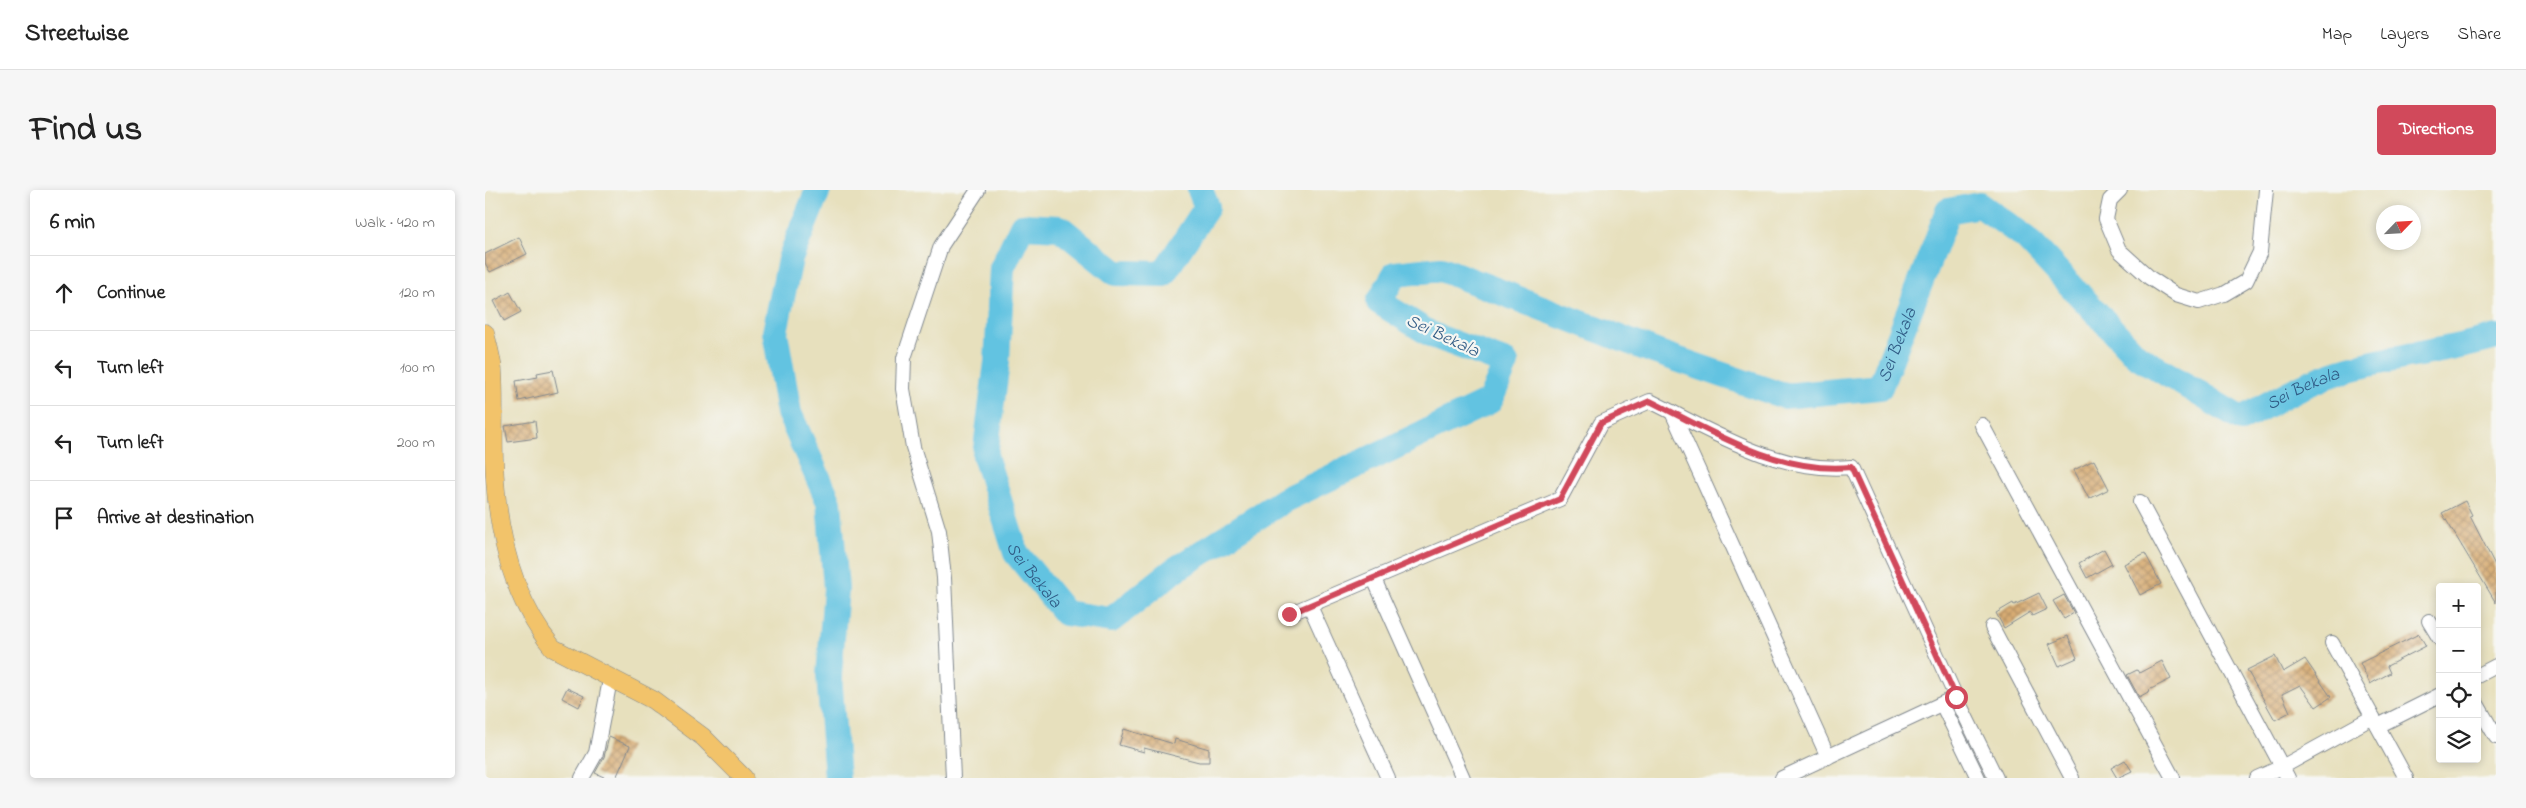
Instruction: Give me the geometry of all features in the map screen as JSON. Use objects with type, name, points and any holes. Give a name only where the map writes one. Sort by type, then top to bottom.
[{"type":"main road","points":[[485,334],[500,533],[522,598],[541,634],[553,648],[610,680],[653,700],[703,737],[744,778]]},
{"type":"street","points":[[953,778],[944,578],[940,541],[913,447],[903,389],[904,358],[941,246],[978,190]]},
{"type":"street","points":[[2120,190],[2110,200],[2106,219],[2119,250],[2150,278],[2176,295],[2199,302],[2224,294],[2246,281],[2260,252],[2266,190]]},
{"type":"street","points":[[1289,614],[1560,499],[1601,423],[1650,401],[1759,454],[1832,469],[1851,467],[1956,697],[1996,778]]},
{"type":"street","points":[[1672,412],[1828,757]]},
{"type":"street","points":[[1982,425],[2173,778]]},
{"type":"street","points":[[2140,502],[2285,772]]},
{"type":"street","points":[[1374,579],[1463,778]]},
{"type":"street","points":[[1309,606],[1388,778]]},
{"type":"street","points":[[2429,621],[2436,632]]},
{"type":"street","points":[[1992,627],[2072,778]]},
{"type":"street","points":[[2332,643],[2406,778]]},
{"type":"street","points":[[2481,674],[2496,666]]},
{"type":"street","points":[[582,778],[596,753],[610,680]]},
{"type":"street","points":[[1782,778],[1956,697]]},
{"type":"street","points":[[2257,778],[2285,772],[2375,722],[2436,697]]},
{"type":"street","points":[[1942,704],[1978,778]]},
{"type":"street","points":[[2481,711],[2496,737]]},
{"type":"building","points":[[519,237],[527,254],[490,272],[485,263],[485,254]]},
{"type":"building","points":[[510,292],[521,312],[504,321],[494,301]]},
{"type":"building","points":[[553,370],[558,392],[519,401],[516,381],[538,377],[537,373]]},
{"type":"building","points":[[535,421],[537,438],[508,442],[505,426]]},
{"type":"building","points":[[2094,460],[2109,489],[2089,499],[2074,470]]},
{"type":"building","points":[[2465,501],[2472,515],[2470,516],[2496,567],[2496,603],[2442,513]]},
{"type":"building","points":[[2104,549],[2112,564],[2087,578],[2079,563]]},
{"type":"building","points":[[2145,553],[2161,584],[2140,595],[2124,564]]},
{"type":"building","points":[[2039,593],[2047,609],[2032,616],[2030,612],[2004,628],[1996,613],[2013,603],[2014,605]]},
{"type":"building","points":[[2064,595],[2074,613],[2064,619],[2053,601]]},
{"type":"building","points":[[2419,634],[2426,646],[2387,666],[2390,673],[2370,684],[2360,663]]},
{"type":"building","points":[[2068,636],[2077,658],[2059,666],[2049,644]]},
{"type":"building","points":[[2275,656],[2283,672],[2305,659],[2331,697],[2316,707],[2300,685],[2282,694],[2290,712],[2275,720],[2247,670]]},
{"type":"building","points":[[2162,661],[2171,679],[2139,697],[2127,675],[2137,670],[2139,673]]},
{"type":"building","points":[[567,688],[584,696],[579,707],[562,698]]},
{"type":"building","points":[[1124,729],[1174,744],[1175,739],[1209,749],[1209,762],[1199,762],[1144,748],[1144,752],[1119,745]]},
{"type":"building","points":[[609,737],[630,746],[616,778],[606,778],[595,773],[604,757]]},
{"type":"building","points":[[2125,760],[2132,771],[2117,778],[2111,768]]},
{"type":"waterway","name":"Sei Bekala","points":[[818,190],[790,259],[775,332],[789,413],[829,502],[836,589],[829,675],[837,778]]},
{"type":"waterway","name":"Sei Bekala","points":[[1200,190],[1207,207],[1163,274],[1116,273],[1060,228],[1022,226],[1002,268],[997,362],[985,456],[1016,553],[1065,613],[1111,620],[1173,571],[1284,500],[1490,401],[1506,363],[1432,335],[1379,302],[1395,274],[1441,269],[1656,352],[1784,396],[1880,387],[1948,211],[1980,205],[2026,238],[2137,356],[2241,419],[2296,389],[2337,373],[2382,361],[2496,337]]},
{"type":"route","points":[[1289,614],[1560,499],[1601,423],[1650,401],[1759,454],[1799,464],[1832,469],[1851,467],[1956,697]]}]
